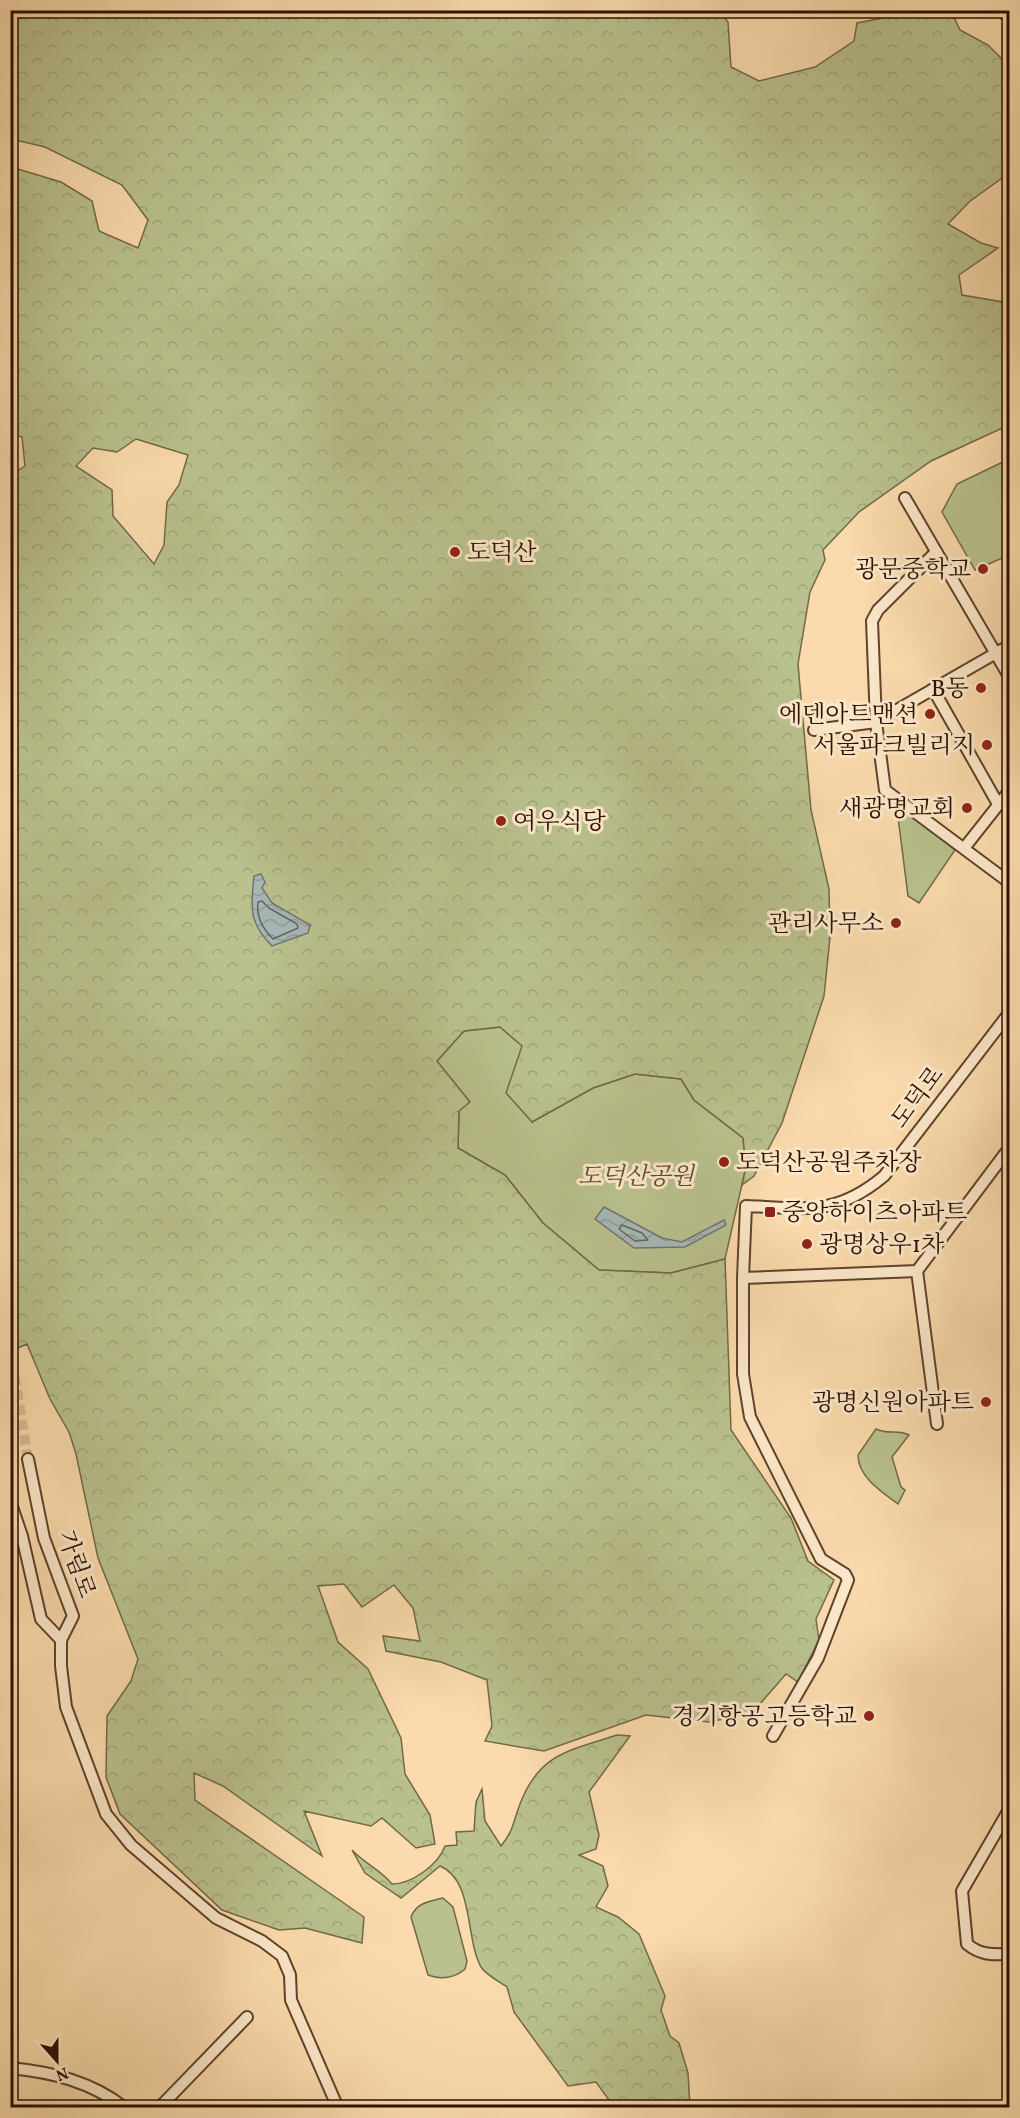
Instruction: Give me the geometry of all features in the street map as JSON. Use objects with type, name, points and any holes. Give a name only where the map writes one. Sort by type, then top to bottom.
[{"type":"street","points":[[999,10],[1010,17]]},
{"type":"street","points":[[905,498],[1010,678]]},
{"type":"street","points":[[936,552],[878,610],[872,621],[876,722],[885,790],[965,847],[1010,883]]},
{"type":"street","points":[[814,730],[876,722],[1010,645]]},
{"type":"street","points":[[933,689],[998,804]]},
{"type":"street","points":[[965,847],[1010,790]]},
{"type":"street","name":"도덕로","points":[[744,1278],[746,1206],[811,1209],[838,1205],[864,1192],[884,1176],[1010,1012]]},
{"type":"street","points":[[937,1424],[917,1271],[1010,1147]]},
{"type":"street","points":[[773,1736],[818,1658],[848,1580],[845,1574],[821,1559],[750,1417],[743,1374],[744,1278],[917,1271]]},
{"type":"street","name":"가림로","points":[[10,1501],[22,1536],[40,1619],[61,1640],[73,1616],[44,1538],[28,1459]]},
{"type":"street","points":[[61,1640],[61,1666],[66,1707],[106,1814],[131,1845],[216,1918],[262,1941],[282,1956],[290,1975],[291,2000],[338,2108]]},
{"type":"street","points":[[1010,1808],[962,1891],[967,1944],[975,1951],[990,1955],[1010,1954]]},
{"type":"street","points":[[159,2108],[247,2017]]},
{"type":"street","points":[[10,2068],[80,2081],[108,2095],[125,2108]]},
{"type":"green space","points":[[11,11],[719,11],[728,22],[731,67],[759,81],[815,67],[854,41],[857,23],[920,11],[951,11],[960,30],[988,45],[1009,66],[1009,173],[969,202],[948,224],[981,243],[998,248],[959,275],[962,295],[1009,303],[1009,425],[931,461],[859,512],[823,550],[825,560],[810,592],[798,664],[811,810],[829,889],[830,937],[824,996],[782,1123],[754,1176],[742,1185],[746,1167],[743,1138],[694,1100],[681,1079],[635,1074],[593,1088],[532,1122],[506,1093],[522,1046],[500,1027],[464,1031],[437,1061],[470,1102],[459,1111],[458,1148],[505,1175],[543,1223],[599,1270],[671,1273],[725,1259],[731,1430],[791,1518],[808,1561],[834,1580],[816,1619],[819,1640],[798,1682],[786,1674],[752,1713],[709,1722],[646,1715],[544,1751],[485,1741],[492,1726],[487,1680],[441,1662],[386,1651],[383,1636],[420,1641],[413,1608],[394,1585],[362,1607],[344,1584],[318,1586],[338,1642],[368,1669],[401,1738],[405,1774],[430,1815],[435,1844],[416,1848],[382,1818],[371,1826],[304,1811],[322,1856],[223,1786],[194,1773],[195,1800],[364,1917],[362,1943],[305,1928],[279,1930],[222,1910],[120,1814],[106,1777],[107,1716],[131,1681],[138,1659],[98,1558],[76,1454],[69,1432],[50,1399],[27,1344],[11,1351],[10,1212],[17,1198],[10,1167],[10,476],[25,466],[22,437],[10,434],[11,167],[61,182],[92,201],[99,231],[138,248],[148,220],[122,185],[45,147],[11,139]],"holes":[[[136,439],[188,455],[179,485],[167,502],[164,545],[154,564],[113,516],[112,490],[76,466],[93,448],[117,452]]]},
{"type":"green space","points":[[1009,459],[1009,555],[975,570],[942,512],[957,484]]},
{"type":"green space","points":[[896,801],[955,850],[919,903],[908,896]]},
{"type":"green space","name":"도덕산공원","points":[[500,1027],[522,1045],[532,1122],[593,1088],[635,1074],[681,1079],[694,1100],[743,1138],[746,1167],[725,1259],[671,1273],[599,1270],[543,1223],[505,1175],[458,1148],[459,1111],[437,1061],[464,1031]]},
{"type":"green space","points":[[876,1429],[909,1435],[892,1457],[901,1487],[905,1490],[898,1504],[866,1477],[859,1463],[858,1455]]},
{"type":"green space","points":[[617,1735],[630,1736],[589,1792],[599,1835],[596,1849],[579,1855],[603,1866],[608,1886],[596,1907],[618,1917],[639,1934],[665,1996],[661,2010],[670,2036],[679,2043],[688,2073],[690,2107],[614,2107],[596,2082],[568,2086],[514,2012],[507,1987],[481,1967],[476,1955],[464,1896],[451,1873],[440,1866],[401,1898],[365,1873],[352,1850],[392,1884],[408,1881],[431,1866],[445,1846],[457,1845],[456,1832],[474,1831],[476,1802],[482,1789],[485,1821],[501,1846],[511,1830],[528,1787],[547,1764],[571,1750]]},
{"type":"green space","points":[[443,1898],[453,1907],[467,1961],[465,1969],[461,1972],[443,1978],[428,1975],[411,1917],[420,1905]]},
{"type":"water","points":[[261,874],[265,882],[262,888],[272,903],[310,925],[308,933],[272,946],[264,937],[255,921],[252,905],[254,876]]},
{"type":"water","points":[[604,1207],[662,1238],[682,1242],[724,1220],[726,1225],[685,1247],[634,1248],[595,1219]]},
{"type":"tunnel","points":[[10,1346],[28,1459]]},
{"type":"place","name":"도덕산","points":[[455,552]]},
{"type":"place","name":"광문중학교","points":[[983,569]]},
{"type":"place","name":"B동","points":[[981,688]]},
{"type":"place","name":"에덴아트맨션","points":[[930,714]]},
{"type":"place","name":"서울파크빌리지","points":[[987,745]]},
{"type":"place","name":"새광명교회","points":[[967,808]]},
{"type":"place","name":"여우식당","points":[[501,821]]},
{"type":"place","name":"관리사무소","points":[[896,923]]},
{"type":"place","name":"도덕산공원주차장","points":[[724,1162]]},
{"type":"place","name":"중앙하이츠아파트","points":[[770,1212]]},
{"type":"place","name":"광명상우1차","points":[[807,1244]]},
{"type":"place","name":"광명신원아파트","points":[[986,1402]]},
{"type":"place","name":"경기항공고등학교","points":[[869,1716]]}]
